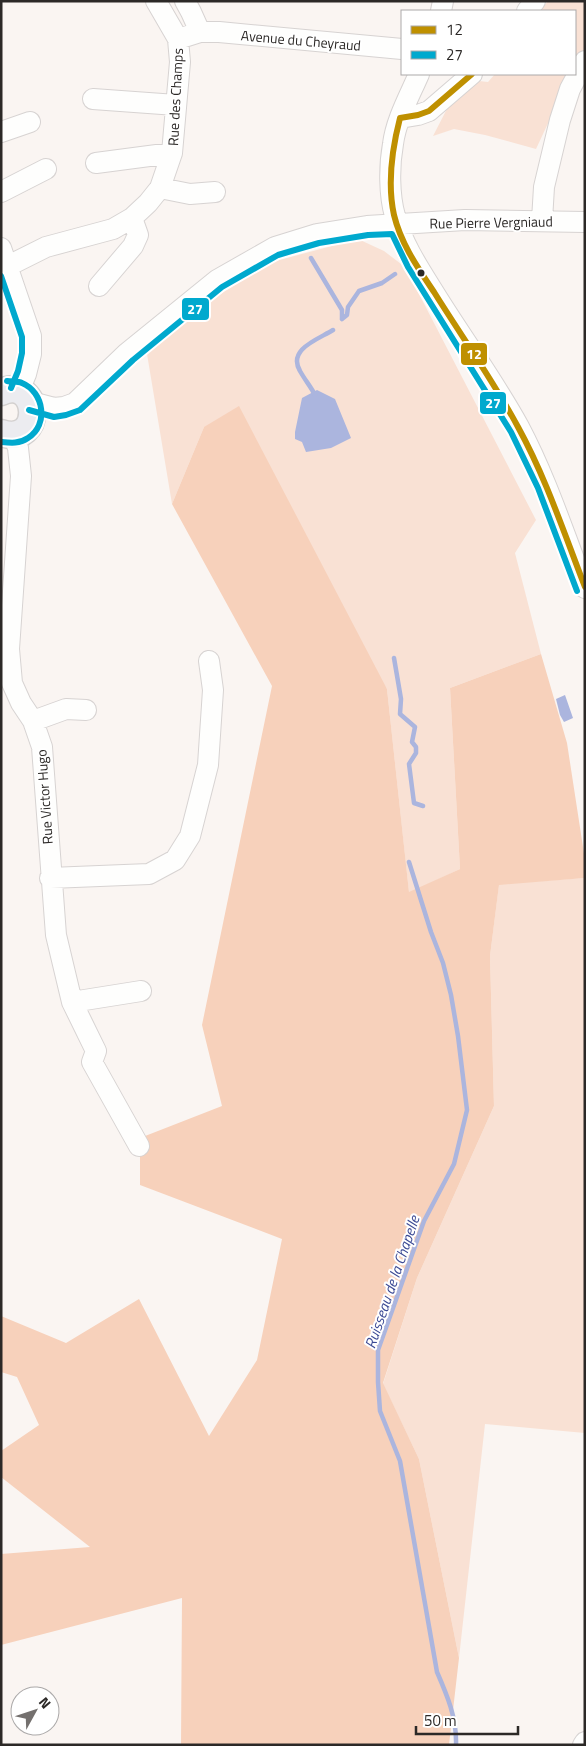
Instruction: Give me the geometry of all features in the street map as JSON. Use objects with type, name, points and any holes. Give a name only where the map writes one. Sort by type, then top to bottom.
[{"type":"street","points":[[156,1],[178,39]]},
{"type":"street","points":[[185,1],[192,12],[200,32]]},
{"type":"street","name":"Avenue du Cheyraud","points":[[178,39],[200,32],[219,32],[401,49]]},
{"type":"street","name":"Rue des Champs","points":[[4,257],[114,229],[132,218],[160,188],[172,153],[180,62],[178,39]]},
{"type":"street","points":[[542,220],[544,187],[560,120],[570,89],[585,61]]},
{"type":"street","points":[[419,75],[400,118],[393,143],[390,166],[394,214],[415,262],[519,428],[546,485],[585,588]]},
{"type":"street","points":[[400,118],[418,115],[429,110],[471,75]]},
{"type":"street","points":[[93,99],[176,105]]},
{"type":"street","points":[[1,132],[30,122]]},
{"type":"street","points":[[96,163],[172,153]]},
{"type":"street","points":[[1,192],[46,169]]},
{"type":"street","points":[[160,188],[190,194],[214,192]]},
{"type":"street","points":[[99,286],[133,246],[138,235],[132,218]]},
{"type":"street","name":"Rue Pierre Vergniaud","points":[[22,412],[64,407],[75,403],[127,353],[217,280],[274,247],[318,234],[367,226],[465,220],[585,222]]},
{"type":"street","points":[[4,257],[31,336],[31,354],[26,374],[22,412]]},
{"type":"street","name":"Rue Victor Hugo","points":[[22,412],[18,448],[21,476],[7,683],[33,721],[42,747],[50,878],[56,935],[72,1002],[96,1050],[92,1062],[139,1146]]},
{"type":"street","points":[[50,878],[149,874],[175,860],[190,836],[208,765],[213,690],[209,661]]},
{"type":"street","points":[[33,721],[66,709],[86,710]]},
{"type":"street","points":[[72,1002],[141,991]]},
{"type":"shaded area","points":[[548,1],[585,1],[585,47],[576,65],[576,10],[541,10]]},
{"type":"shaded area","points":[[494,75],[571,75],[536,149],[485,135],[454,129],[433,136],[450,103],[479,81],[488,82]]},
{"type":"shaded area","points":[[358,239],[384,251],[405,267],[536,520],[515,553],[541,654],[450,688],[460,869],[409,893],[387,689],[204,427],[172,504],[147,354],[209,301],[272,262]]},
{"type":"shaded area","points":[[239,406],[387,689],[409,892],[460,869],[450,688],[541,654],[567,743],[585,860],[585,878],[499,885],[490,956],[494,1106],[417,1278],[383,1383],[419,1459],[459,1658],[449,1745],[181,1745],[182,1598],[1,1645],[1,1554],[90,1547],[1,1477],[1,1451],[39,1425],[17,1377],[1,1372],[1,1316],[66,1343],[139,1299],[209,1436],[257,1360],[282,1239],[140,1185],[140,1138],[222,1106],[202,1025],[272,686],[172,504],[204,427]]},
{"type":"shaded area","points":[[585,878],[585,1433],[485,1424],[459,1658],[419,1459],[383,1384],[417,1278],[494,1106],[490,956],[499,884]]},
{"type":"water","points":[[317,390],[335,399],[351,438],[331,448],[306,452],[302,442],[295,439],[295,432],[302,398]]},
{"type":"water","points":[[565,695],[573,718],[564,722],[556,699]]},
{"type":"waterway","points":[[311,258],[342,310],[342,319]]},
{"type":"waterway","points":[[342,319],[347,315],[348,307],[359,291],[382,283],[395,274]]},
{"type":"waterway","name":"Ruisseau de la Chapelle","points":[[315,395],[300,371],[297,363],[298,357],[306,346],[333,330]]},
{"type":"waterway","points":[[394,658],[401,699],[400,714],[415,727],[412,742],[416,747],[416,753],[409,764],[414,803],[423,806]]},
{"type":"waterway","name":"Ruisseau de la Chapelle","points":[[409,862],[443,963],[451,995],[467,1110],[454,1164],[424,1221],[378,1350],[378,1382],[380,1411],[400,1461],[437,1672],[453,1716],[456,1745]]},
{"type":"transit line","name":"12","points":[[400,118],[429,111],[471,75]]},
{"type":"transit line","name":"12","points":[[400,118],[393,154],[391,178],[392,203],[397,226],[416,265],[488,375],[528,446],[546,486],[585,587]]},
{"type":"transit line","name":"27","points":[[29,410],[54,417],[80,410],[133,360],[222,287],[278,255],[319,243],[368,235],[392,234],[408,267],[511,432],[538,488],[577,591]]},
{"type":"transit line","name":"27","points":[[1,276],[22,337],[22,353],[18,371],[11,388]]},
{"type":"transit line","name":"27","points":[[1,442],[12,443],[25,440],[35,432],[41,417],[39,401],[29,387],[20,382],[7,381]]}]
